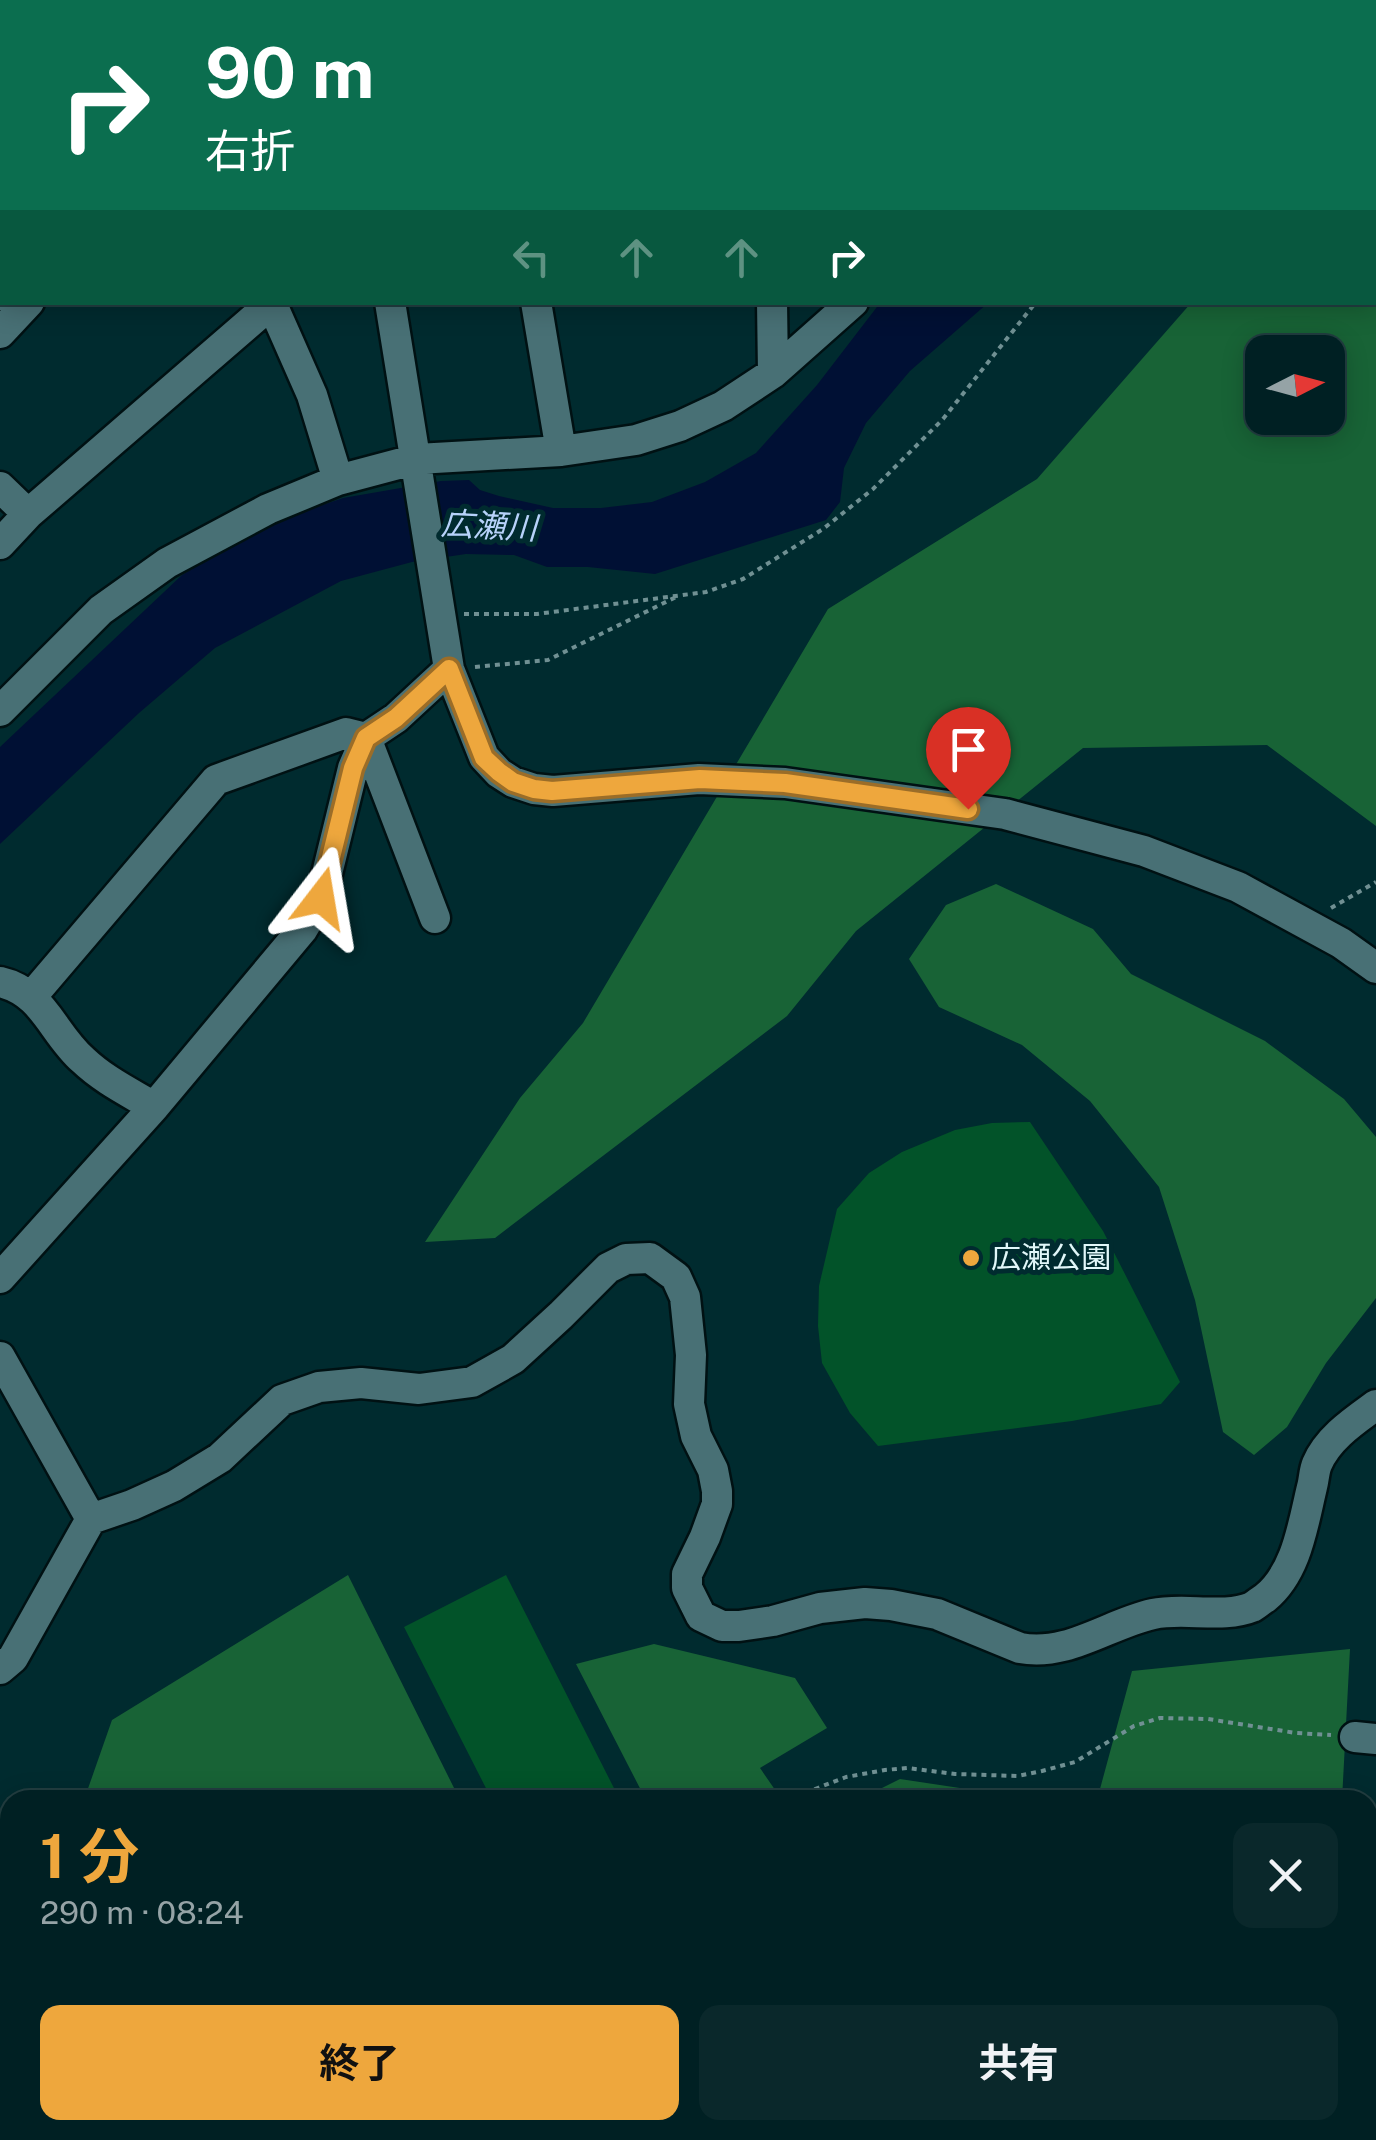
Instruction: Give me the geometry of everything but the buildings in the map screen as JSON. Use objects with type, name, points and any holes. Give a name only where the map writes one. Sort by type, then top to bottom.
[{"type":"street","points":[[0,544],[28,514],[270,305]]},
{"type":"street","points":[[273,305],[312,395],[338,480]]},
{"type":"street","points":[[390,305],[449,669],[484,758],[513,782],[552,791],[700,779],[785,783],[1005,814],[1144,851],[1238,887],[1305,922],[1376,968]]},
{"type":"street","points":[[537,305],[561,451]]},
{"type":"street","points":[[772,305],[772,372]]},
{"type":"street","points":[[2,704],[102,610],[168,563],[268,509],[338,480],[417,465],[636,440],[680,426],[723,406],[772,372],[850,305]]},
{"type":"street","points":[[0,487],[28,514]]},
{"type":"street","points":[[0,1278],[154,1107],[302,930],[321,898],[353,768],[366,738],[396,718],[449,669]]},
{"type":"street","points":[[32,996],[216,780],[346,733],[366,738]]},
{"type":"street","points":[[366,738],[435,918]]},
{"type":"street","points":[[0,982],[32,996],[79,1057],[109,1082],[154,1107]]},
{"type":"street","points":[[0,1669],[13,1658],[91,1519],[174,1486],[220,1458],[282,1400],[319,1387],[361,1383],[419,1390],[472,1382],[512,1359],[608,1268],[626,1259],[650,1258],[676,1277],[685,1297],[691,1355],[689,1404],[696,1436],[718,1490],[705,1537],[687,1574],[687,1588],[702,1616],[722,1626],[773,1620],[820,1608],[865,1603],[891,1605],[937,1614],[1034,1650],[1070,1645],[1154,1614],[1203,1610],[1216,1613],[1253,1607],[1272,1592],[1285,1574],[1298,1545],[1318,1464],[1338,1434],[1376,1405]]},
{"type":"street","points":[[0,1357],[91,1519]]},
{"type":"path","points":[[459,614],[537,614],[706,592],[743,578],[823,530],[872,489],[943,419],[1034,305]]},
{"type":"path","points":[[449,669],[548,660],[680,595]]},
{"type":"path","points":[[1305,922],[1376,882]]},
{"type":"path","points":[[814,1790],[846,1776],[908,1768],[1018,1776],[1075,1762],[1134,1726],[1160,1718],[1208,1719],[1296,1733],[1366,1738]]},
{"type":"green space","points":[[1189,305],[1376,305],[1376,826],[1267,745],[1083,748],[856,931],[787,1016],[495,1238],[425,1242],[520,1098],[583,1023],[828,609],[1037,479]]},
{"type":"green space","points":[[996,884],[1093,929],[1131,974],[1265,1041],[1344,1099],[1376,1137],[1376,1298],[1326,1363],[1287,1427],[1254,1455],[1223,1432],[1195,1300],[1159,1187],[1090,1101],[1022,1045],[939,1007],[909,959],[946,905]]},
{"type":"green space","name":"広瀬公園","points":[[1030,1122],[1103,1231],[1180,1382],[1161,1404],[1072,1421],[878,1446],[850,1413],[822,1363],[819,1286],[837,1209],[869,1173],[902,1152],[955,1130],[992,1123]]},
{"type":"green space","points":[[348,1575],[455,1790],[88,1790],[112,1720]]},
{"type":"green space","points":[[506,1575],[615,1790],[487,1790],[404,1627]]},
{"type":"green space","points":[[654,1644],[795,1678],[827,1728],[760,1768],[775,1790],[641,1790],[576,1664]]},
{"type":"green space","points":[[1350,1649],[1343,1790],[1100,1790],[1132,1671]]},
{"type":"green space","points":[[900,1779],[973,1790],[878,1790]]},
{"type":"water","name":"広瀬川","points":[[878,305],[986,305],[910,371],[866,423],[844,468],[840,502],[826,520],[655,574],[547,567],[514,555],[466,554],[412,562],[341,581],[215,648],[139,713],[0,844],[0,747],[182,575],[262,526],[343,498],[441,481],[469,480],[480,490],[553,508],[652,502],[705,482],[756,453],[817,385]]},
{"type":"place","name":"広瀬公園","points":[[971,1258]]},
{"type":"route","points":[[321,898],[353,768],[366,738],[396,718],[449,669],[484,758],[513,782],[534,789],[552,791],[700,779],[785,783],[968,809]]}]
